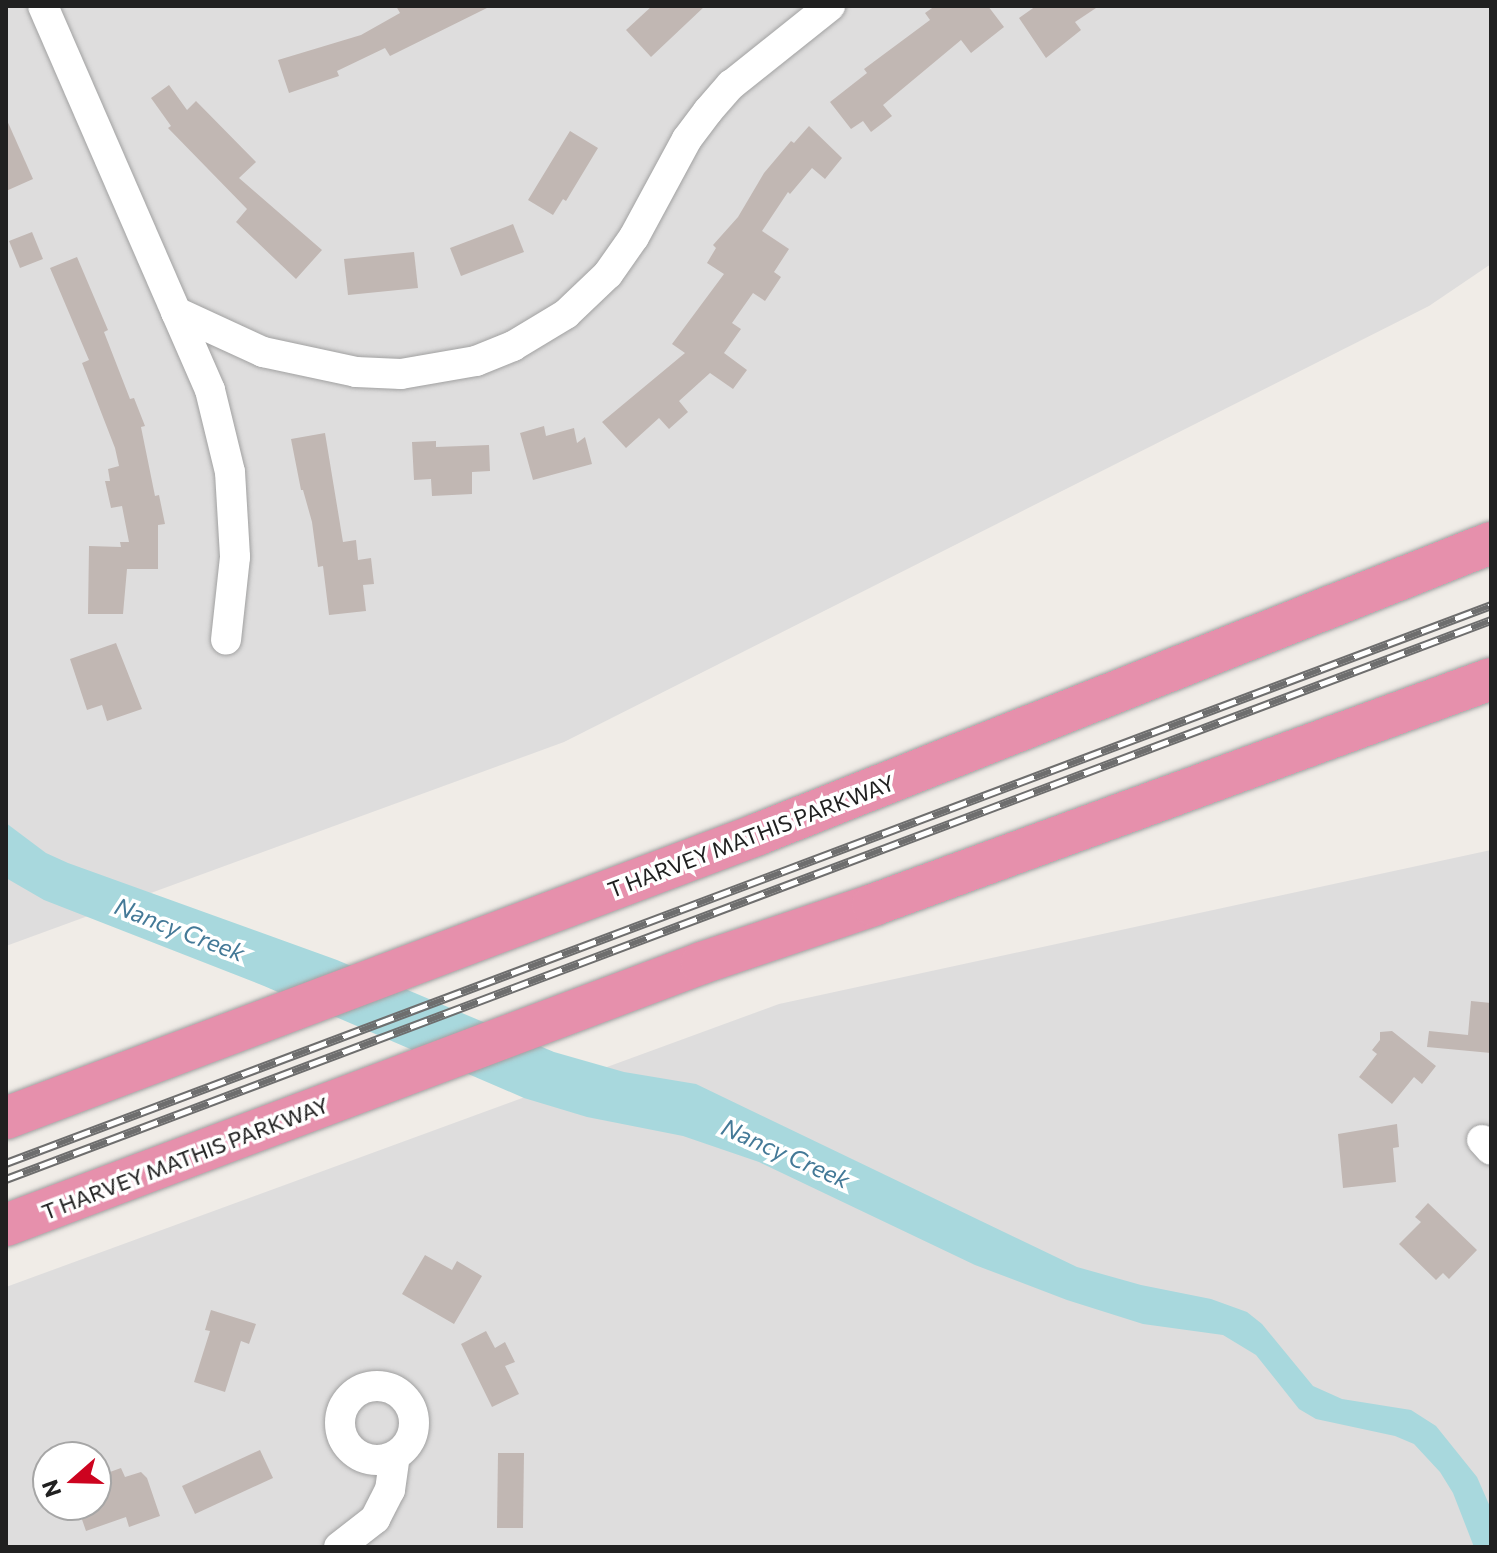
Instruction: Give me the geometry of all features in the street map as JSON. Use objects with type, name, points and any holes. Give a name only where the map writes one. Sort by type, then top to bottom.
[{"type":"highway","name":"T HARVEY MATHIS PARKWAY","points":[[6,1118],[573,905],[1491,543]]},
{"type":"highway","name":"T HARVEY MATHIS PARKWAY","points":[[6,1225],[702,963],[873,905],[1491,679]]},
{"type":"street","points":[[43,6],[210,390],[230,472],[235,557],[226,640]]},
{"type":"street","points":[[176,312],[263,352],[356,372],[430,372],[476,361],[513,346],[566,314],[608,274],[634,237],[687,139],[708,111],[731,85],[830,6]]},
{"type":"street","points":[[339,1547],[375,1519],[390,1490],[395,1456]]},
{"type":"shaded area","points":[[6,6],[1491,6],[1491,264],[1429,306],[564,742],[6,946]]},
{"type":"shaded area","points":[[1491,850],[1491,1547],[6,1547],[6,1287],[779,1004]]},
{"type":"water","name":"Nancy Creek","points":[[6,823],[46,853],[68,863],[337,960],[554,1052],[624,1072],[696,1084],[1077,1267],[1141,1285],[1211,1299],[1247,1312],[1262,1324],[1313,1386],[1342,1399],[1411,1410],[1436,1426],[1477,1477],[1491,1509],[1491,1547],[1474,1547],[1453,1493],[1440,1472],[1414,1444],[1395,1436],[1316,1419],[1299,1409],[1256,1355],[1223,1335],[1143,1324],[1067,1300],[975,1265],[759,1162],[683,1136],[587,1117],[524,1098],[264,986],[44,900],[6,878]]},
{"type":"building","points":[[396,6],[491,6],[390,56],[385,48],[337,71],[339,76],[289,93],[278,60],[361,35],[400,13]]},
{"type":"building","points":[[652,6],[705,6],[651,57],[626,30]]},
{"type":"building","points":[[935,6],[988,6],[1004,27],[971,53],[961,40],[883,105],[892,116],[871,132],[863,121],[851,129],[830,102],[867,73],[864,69],[930,20],[925,13]]},
{"type":"building","points":[[1036,6],[1099,6],[1075,22],[1081,30],[1046,58],[1019,18]]},
{"type":"building","points":[[169,85],[187,110],[196,101],[256,162],[239,178],[322,250],[296,279],[236,222],[247,209],[168,128],[171,126],[151,98]]},
{"type":"building","points":[[6,118],[33,179],[6,191]]},
{"type":"building","points":[[809,126],[842,158],[825,179],[812,168],[790,194],[788,192],[762,231],[789,249],[774,272],[781,277],[765,301],[753,293],[732,323],[741,329],[724,353],[747,370],[733,389],[710,373],[679,401],[688,412],[669,429],[659,418],[626,448],[602,422],[685,353],[672,344],[724,274],[707,263],[716,248],[713,245],[738,217],[764,173],[791,141],[794,143]]},
{"type":"building","points":[[570,131],[598,148],[566,201],[563,199],[553,215],[528,200]]},
{"type":"building","points":[[513,224],[524,252],[461,276],[450,248]]},
{"type":"building","points":[[32,232],[43,259],[20,268],[9,241]]},
{"type":"building","points":[[414,252],[418,288],[348,295],[344,259]]},
{"type":"building","points":[[77,257],[108,330],[104,332],[130,399],[134,398],[145,426],[141,427],[155,496],[159,495],[165,524],[158,525],[158,569],[127,569],[123,614],[88,614],[89,546],[121,547],[120,542],[129,542],[122,506],[111,508],[105,481],[110,481],[108,469],[119,466],[115,448],[82,363],[89,360],[50,268]]},
{"type":"building","points":[[544,426],[546,436],[574,428],[577,443],[585,437],[592,464],[533,480],[520,433]]},
{"type":"building","points":[[325,433],[343,542],[356,540],[358,560],[371,558],[374,584],[363,585],[366,611],[329,615],[323,566],[318,567],[312,522],[301,490],[291,439]]},
{"type":"building","points":[[436,441],[436,447],[489,445],[490,471],[472,472],[472,494],[432,496],[431,479],[414,480],[412,442]]},
{"type":"building","points":[[116,643],[142,709],[107,721],[102,705],[87,710],[70,659]]},
{"type":"building","points":[[1471,1001],[1491,1003],[1491,1053],[1427,1047],[1429,1031],[1468,1035]]},
{"type":"building","points":[[1392,1031],[1436,1066],[1422,1084],[1414,1077],[1392,1104],[1359,1077],[1377,1054],[1372,1050],[1380,1040],[1380,1032]]},
{"type":"building","points":[[1397,1124],[1399,1147],[1393,1148],[1396,1182],[1343,1188],[1338,1134]]},
{"type":"building","points":[[1428,1203],[1477,1250],[1449,1279],[1443,1273],[1436,1280],[1399,1244],[1421,1222],[1415,1217]]},
{"type":"building","points":[[425,1255],[452,1270],[457,1261],[482,1276],[454,1324],[402,1294]]},
{"type":"building","points":[[211,1310],[256,1324],[249,1344],[241,1341],[225,1392],[194,1382],[210,1331],[205,1330]]},
{"type":"building","points":[[486,1331],[495,1348],[505,1342],[515,1362],[505,1366],[519,1394],[492,1407],[461,1344]]},
{"type":"building","points":[[260,1450],[273,1478],[195,1514],[182,1486]]},
{"type":"building","points":[[498,1453],[524,1453],[523,1528],[497,1528]]},
{"type":"building","points":[[121,1468],[125,1477],[141,1472],[147,1478],[160,1516],[129,1527],[126,1517],[86,1531],[83,1521],[112,1521],[112,1471]]},
{"type":"railway","points":[[6,1163],[1491,605]]},
{"type":"railway","points":[[6,1179],[1491,620]]}]
